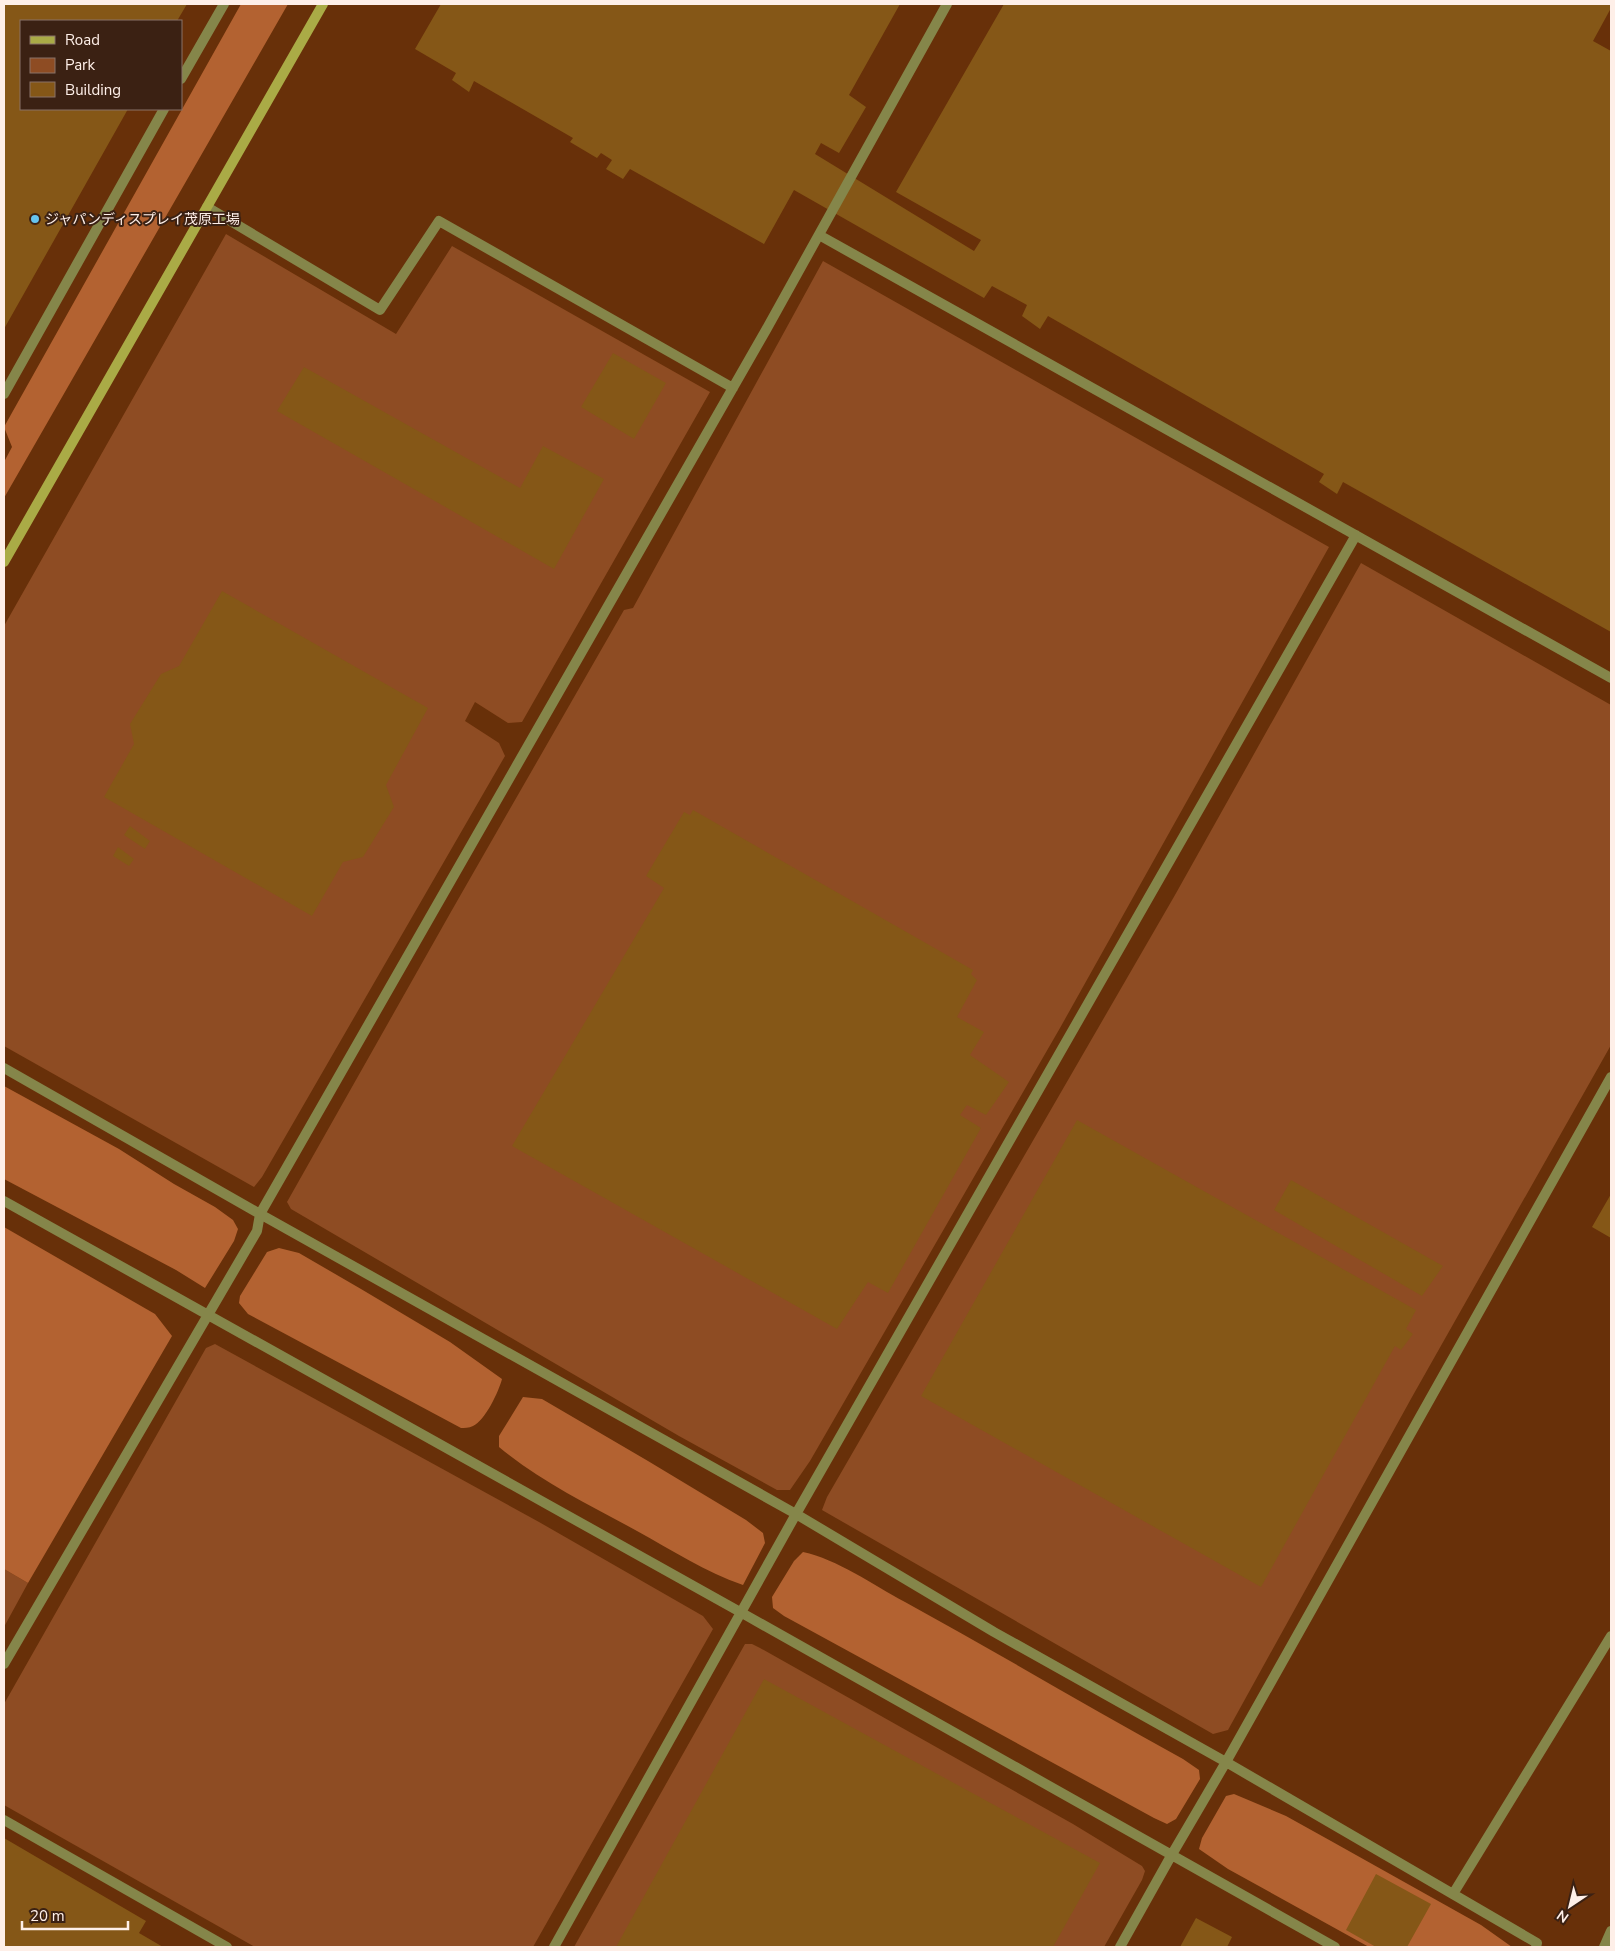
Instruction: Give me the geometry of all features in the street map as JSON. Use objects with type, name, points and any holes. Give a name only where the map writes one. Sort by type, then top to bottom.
[{"type":"street","points":[[182,77],[224,4]]},
{"type":"street","points":[[4,562],[323,4]]},
{"type":"street","points":[[4,1664],[207,1314],[257,1232],[260,1214],[733,388],[947,4]]},
{"type":"street","points":[[4,394],[163,110]]},
{"type":"street","points":[[207,207],[380,310],[439,220],[733,388]]},
{"type":"street","points":[[819,235],[1611,678]]},
{"type":"street","points":[[554,1947],[796,1514],[1356,535]]},
{"type":"street","points":[[4,1068],[260,1214],[796,1514],[994,1632],[1226,1762],[1538,1943],[1536,1947]]},
{"type":"street","points":[[1120,1947],[1611,1077]]},
{"type":"street","points":[[4,1201],[1335,1947]]},
{"type":"street","points":[[1453,1894],[1611,1636]]},
{"type":"street","points":[[4,1820],[228,1947]]},
{"type":"street","points":[[1604,1947],[1611,1931]]},
{"type":"green space","points":[[226,234],[396,334],[452,246],[710,392],[522,722],[508,723],[475,702],[465,721],[499,743],[505,756],[262,1177],[254,1187],[4,1046],[4,626]]},
{"type":"green space","points":[[823,261],[1329,547],[1060,1028],[810,1461],[790,1490],[777,1490],[679,1436],[291,1209],[287,1202],[624,610],[633,608]]},
{"type":"green space","points":[[1361,563],[1611,705],[1611,1045],[1412,1397],[1228,1730],[1213,1734],[822,1510],[827,1497],[1175,895]]},
{"type":"green space","points":[[215,1344],[539,1522],[703,1616],[713,1629],[533,1947],[255,1947],[4,1805],[4,1704],[206,1348]]},
{"type":"green space","points":[[4,1569],[28,1583],[4,1627]]},
{"type":"green space","points":[[745,1644],[752,1644],[760,1648],[1073,1824],[1142,1866],[1145,1871],[1142,1880],[1104,1947],[574,1947]]},
{"type":"shaded area","points":[[241,4],[288,4],[4,498],[4,462],[12,447],[4,427]]},
{"type":"shaded area","points":[[4,1086],[119,1149],[174,1184],[215,1207],[233,1220],[238,1229],[234,1241],[205,1288],[176,1270],[4,1179]]},
{"type":"shaded area","points":[[4,1227],[155,1314],[172,1336],[28,1583],[4,1569]]},
{"type":"shaded area","points":[[279,1248],[299,1253],[361,1289],[450,1342],[502,1379],[495,1398],[478,1423],[468,1428],[461,1428],[248,1314],[239,1303],[240,1296],[267,1252]]},
{"type":"shaded area","points":[[523,1397],[542,1399],[746,1520],[763,1533],[765,1543],[743,1585],[702,1567],[566,1492],[515,1460],[499,1447],[499,1436]]},
{"type":"shaded area","points":[[803,1552],[829,1560],[855,1573],[1183,1759],[1199,1770],[1200,1779],[1176,1819],[1167,1824],[1154,1818],[784,1616],[773,1608],[772,1597],[794,1561]]},
{"type":"shaded area","points":[[1234,1794],[1286,1816],[1481,1925],[1512,1947],[1369,1947],[1228,1869],[1199,1849],[1202,1838],[1226,1796]]},
{"type":"building","name":"ジャパンディスプレイ茂原工場","points":[[4,4],[187,4],[178,20],[20,20],[20,110],[127,110],[4,329]]},
{"type":"building","points":[[441,4],[900,4],[849,95],[866,107],[839,153],[821,143],[815,154],[974,251],[981,240],[896,192],[1004,4],[1611,4],[1611,8],[1593,41],[1611,51],[1611,632],[1343,482],[1337,494],[1319,482],[1324,474],[1048,316],[1040,329],[1022,316],[1027,305],[992,286],[984,298],[794,190],[764,244],[630,169],[623,179],[606,169],[612,160],[601,153],[597,158],[570,142],[573,138],[474,81],[469,92],[452,80],[456,73],[415,49]]},
{"type":"building","points":[[613,353],[666,383],[634,439],[581,407]]},
{"type":"building","points":[[304,367],[520,488],[543,446],[604,479],[554,569],[277,411]]},
{"type":"building","points":[[222,591],[428,708],[386,785],[394,807],[363,857],[343,862],[312,916],[104,797],[134,744],[130,724],[161,674],[179,666]]},
{"type":"building","points":[[693,810],[973,970],[971,974],[977,980],[957,1017],[984,1032],[970,1055],[1009,1082],[986,1115],[967,1105],[960,1115],[981,1128],[888,1293],[868,1282],[837,1329],[512,1146],[664,888],[646,876],[684,812],[690,815]]},
{"type":"building","points":[[130,826],[150,841],[145,849],[124,835]]},
{"type":"building","points":[[118,847],[134,859],[129,866],[113,856]]},
{"type":"building","points":[[1077,1120],[1416,1310],[1406,1329],[1413,1334],[1401,1350],[1395,1346],[1261,1587],[921,1396]]},
{"type":"building","points":[[1291,1180],[1443,1266],[1422,1296],[1274,1210]]},
{"type":"building","points":[[1611,1194],[1611,1238],[1592,1227]]},
{"type":"building","points":[[764,1679],[1100,1863],[1053,1947],[616,1947]]},
{"type":"building","points":[[4,1838],[146,1921],[139,1933],[163,1947],[4,1947]]},
{"type":"building","points":[[1376,1874],[1431,1904],[1407,1947],[1376,1947],[1346,1930]]},
{"type":"building","points":[[1196,1918],[1232,1937],[1227,1947],[1180,1947]]},
{"type":"place","name":"ジャパンディスプレイ茂原工場","points":[[35,219]]}]
